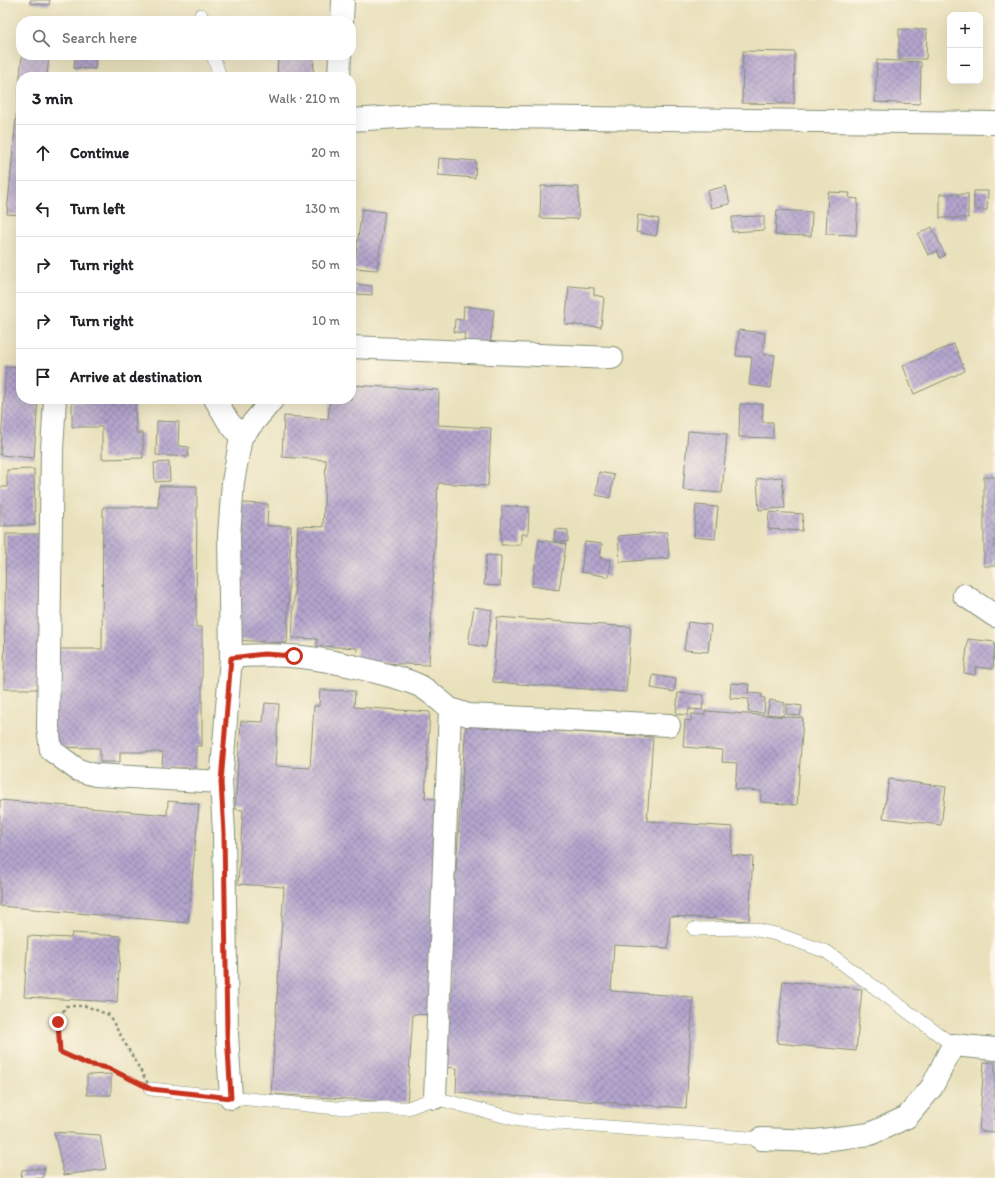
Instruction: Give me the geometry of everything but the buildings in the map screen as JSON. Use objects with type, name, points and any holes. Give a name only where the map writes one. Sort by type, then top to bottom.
[{"type":"street","points":[[339,72],[340,60]]},
{"type":"street","points":[[356,120],[422,116],[995,123]]},
{"type":"street","points":[[356,347],[612,358]]},
{"type":"street","points":[[55,404],[52,450],[48,728],[51,750],[78,770],[95,775],[221,782]]},
{"type":"street","points":[[218,404],[228,422],[241,437]]},
{"type":"street","points":[[231,1098],[227,1034],[224,833],[221,782],[231,658],[229,536],[233,482],[241,437],[269,404]]},
{"type":"street","points":[[964,595],[995,616]]},
{"type":"street","points":[[231,658],[264,654],[294,656],[339,663],[394,676],[419,686],[450,709],[468,715],[670,725]]},
{"type":"street","points":[[435,1098],[450,709]]},
{"type":"street","points":[[760,1139],[815,1141],[870,1134],[907,1117],[932,1087],[952,1045],[995,1049]]},
{"type":"lane","points":[[215,60],[218,72]]},
{"type":"lane","points":[[694,929],[749,928],[780,935],[827,952],[952,1045]]},
{"type":"lane","points":[[151,1089],[336,1108],[408,1108],[435,1098],[519,1120],[760,1139]]},
{"type":"path","points":[[66,1006],[86,1006],[109,1015],[151,1089],[108,1068],[87,1064],[60,1052],[58,1022],[66,1006]]},
{"type":"route","points":[[58,1022],[60,1052],[87,1064],[108,1068],[151,1089],[231,1098],[227,1034],[224,833],[221,782],[231,658],[264,654],[294,656]]}]
